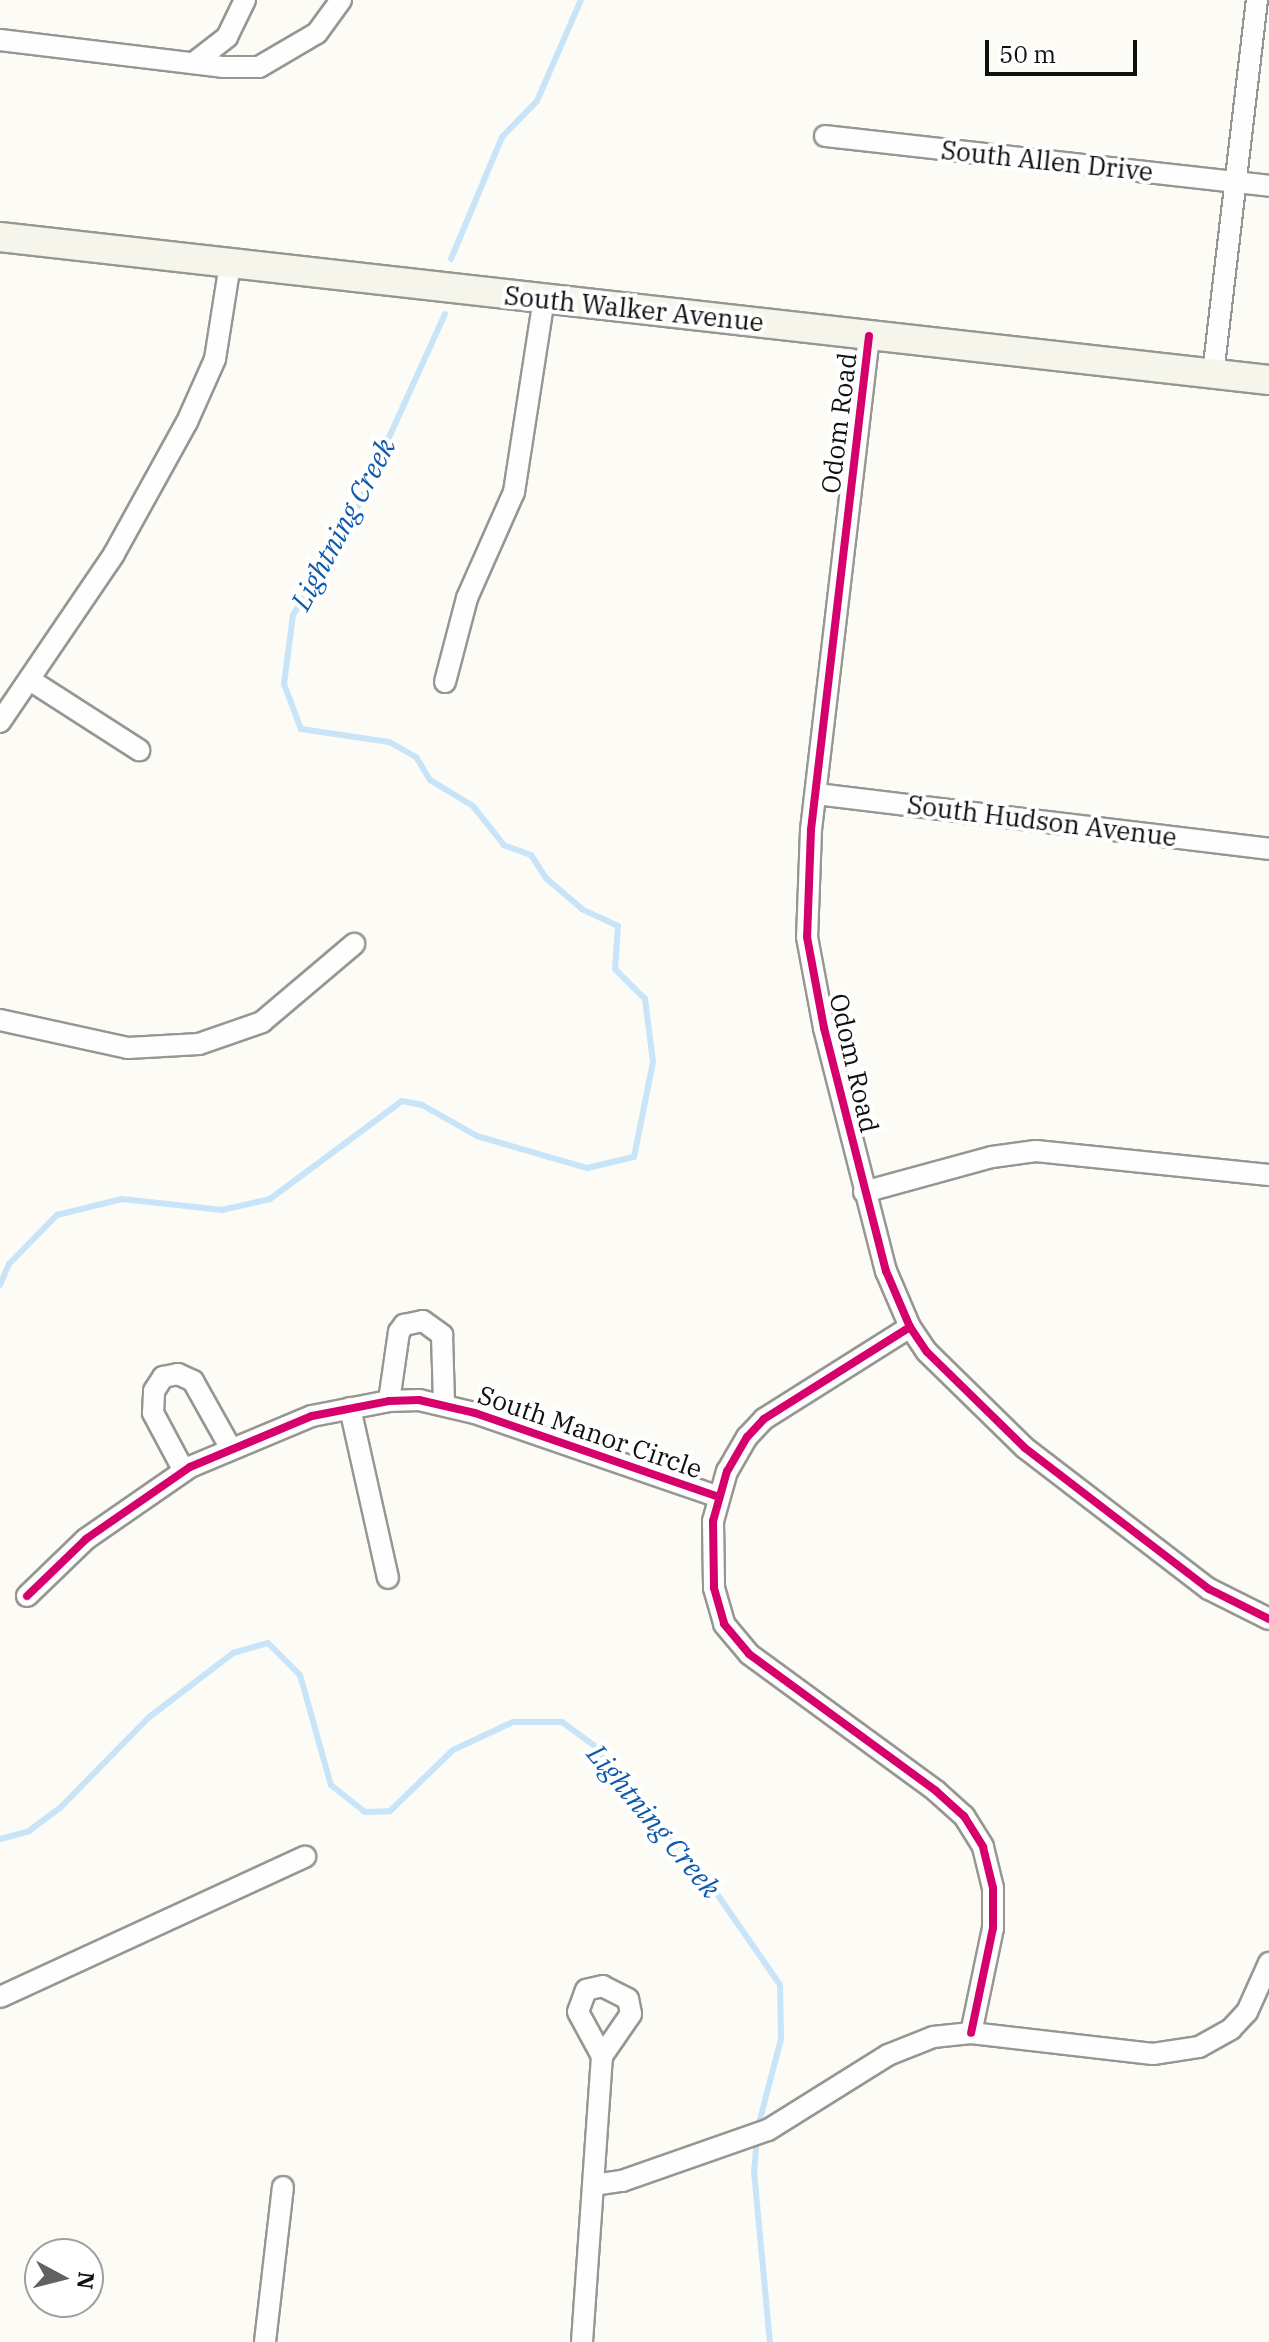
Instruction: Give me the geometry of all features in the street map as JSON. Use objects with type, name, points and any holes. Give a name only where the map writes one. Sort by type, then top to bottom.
[{"type":"main road","name":"South Walker Avenue","points":[[0,237],[1269,380]]},
{"type":"street","points":[[195,62],[227,37],[245,0]]},
{"type":"street","points":[[0,40],[238,69],[280,59],[317,33],[341,0]]},
{"type":"street","points":[[1213,374],[1257,0]]},
{"type":"street","name":"South Allen Drive","points":[[825,136],[1269,186]]},
{"type":"street","points":[[0,722],[114,554],[205,386],[222,331],[230,264]]},
{"type":"street","points":[[445,682],[467,598],[514,492],[544,299]]},
{"type":"street","name":"Odom Road","points":[[869,336],[807,889],[809,955],[864,1192],[886,1271],[910,1327],[965,1393],[1025,1448],[1209,1589],[1269,1619]]},
{"type":"street","points":[[30,680],[139,750]]},
{"type":"street","name":"South Hudson Avenue","points":[[816,794],[1269,849]]},
{"type":"street","points":[[0,1020],[128,1048],[199,1044],[262,1022],[354,944]]},
{"type":"street","points":[[864,1192],[992,1157],[1036,1151],[1269,1175]]},
{"type":"street","name":"South Manor Circle","points":[[389,1401],[399,1332],[404,1325],[423,1321],[442,1335],[444,1404]]},
{"type":"street","points":[[910,1327],[764,1419],[736,1453],[719,1497],[712,1546],[714,1588],[734,1639],[767,1669],[936,1791],[964,1816],[983,1847],[993,1888],[993,1928],[971,2033]]},
{"type":"street","points":[[184,1471],[153,1413],[154,1391],[163,1377],[178,1374],[193,1381],[230,1447]]},
{"type":"street","name":"South Manor Circle","points":[[27,1596],[86,1539],[184,1471],[230,1447],[350,1408],[389,1401],[444,1404],[719,1497]]},
{"type":"street","points":[[350,1408],[388,1578]]},
{"type":"street","points":[[0,1997],[305,1857]]},
{"type":"street","points":[[593,2185],[622,2181],[736,2144],[803,2112],[888,2055],[933,2037],[971,2033],[1123,2052],[1199,2047],[1231,2029],[1268,1967]]},
{"type":"street","points":[[582,2342],[602,2056]]},
{"type":"street","points":[[265,2342],[283,2187]]},
{"type":"waterway","name":"Lightning Creek","points":[[451,259],[502,137],[537,101],[581,0]]},
{"type":"waterway","name":"Lightning Creek","points":[[0,1285],[9,1264],[57,1215],[122,1199],[222,1210],[270,1199],[402,1101],[422,1105],[477,1136],[587,1168],[634,1157],[653,1062],[645,999],[615,969],[618,926],[582,909],[546,878],[531,855],[504,845],[473,806],[430,780],[416,757],[389,742],[301,729],[284,684],[293,615],[352,519],[445,314]]},
{"type":"waterway","name":"Lightning Creek","points":[[0,1839],[29,1831],[60,1808],[148,1718],[233,1653],[268,1643],[300,1675],[331,1785],[365,1812],[390,1811],[453,1750],[513,1722],[562,1722],[596,1747],[715,1891],[780,1985],[781,2039],[758,2127]]},
{"type":"waterway","name":"Lightning Creek","points":[[757,2138],[754,2171],[770,2342]]},
{"type":"cycle path","points":[[869,336],[811,830],[807,937],[824,1028],[886,1271],[910,1327],[927,1352],[1025,1448],[1209,1589],[1269,1619]]},
{"type":"cycle path","points":[[910,1327],[764,1419],[747,1437],[727,1471],[713,1521],[714,1588],[724,1624],[749,1654],[936,1791],[964,1816],[983,1847],[993,1888],[993,1928],[971,2033]]},
{"type":"cycle path","points":[[27,1596],[86,1539],[190,1467],[312,1416],[389,1401],[419,1400],[475,1413],[719,1497]]}]
